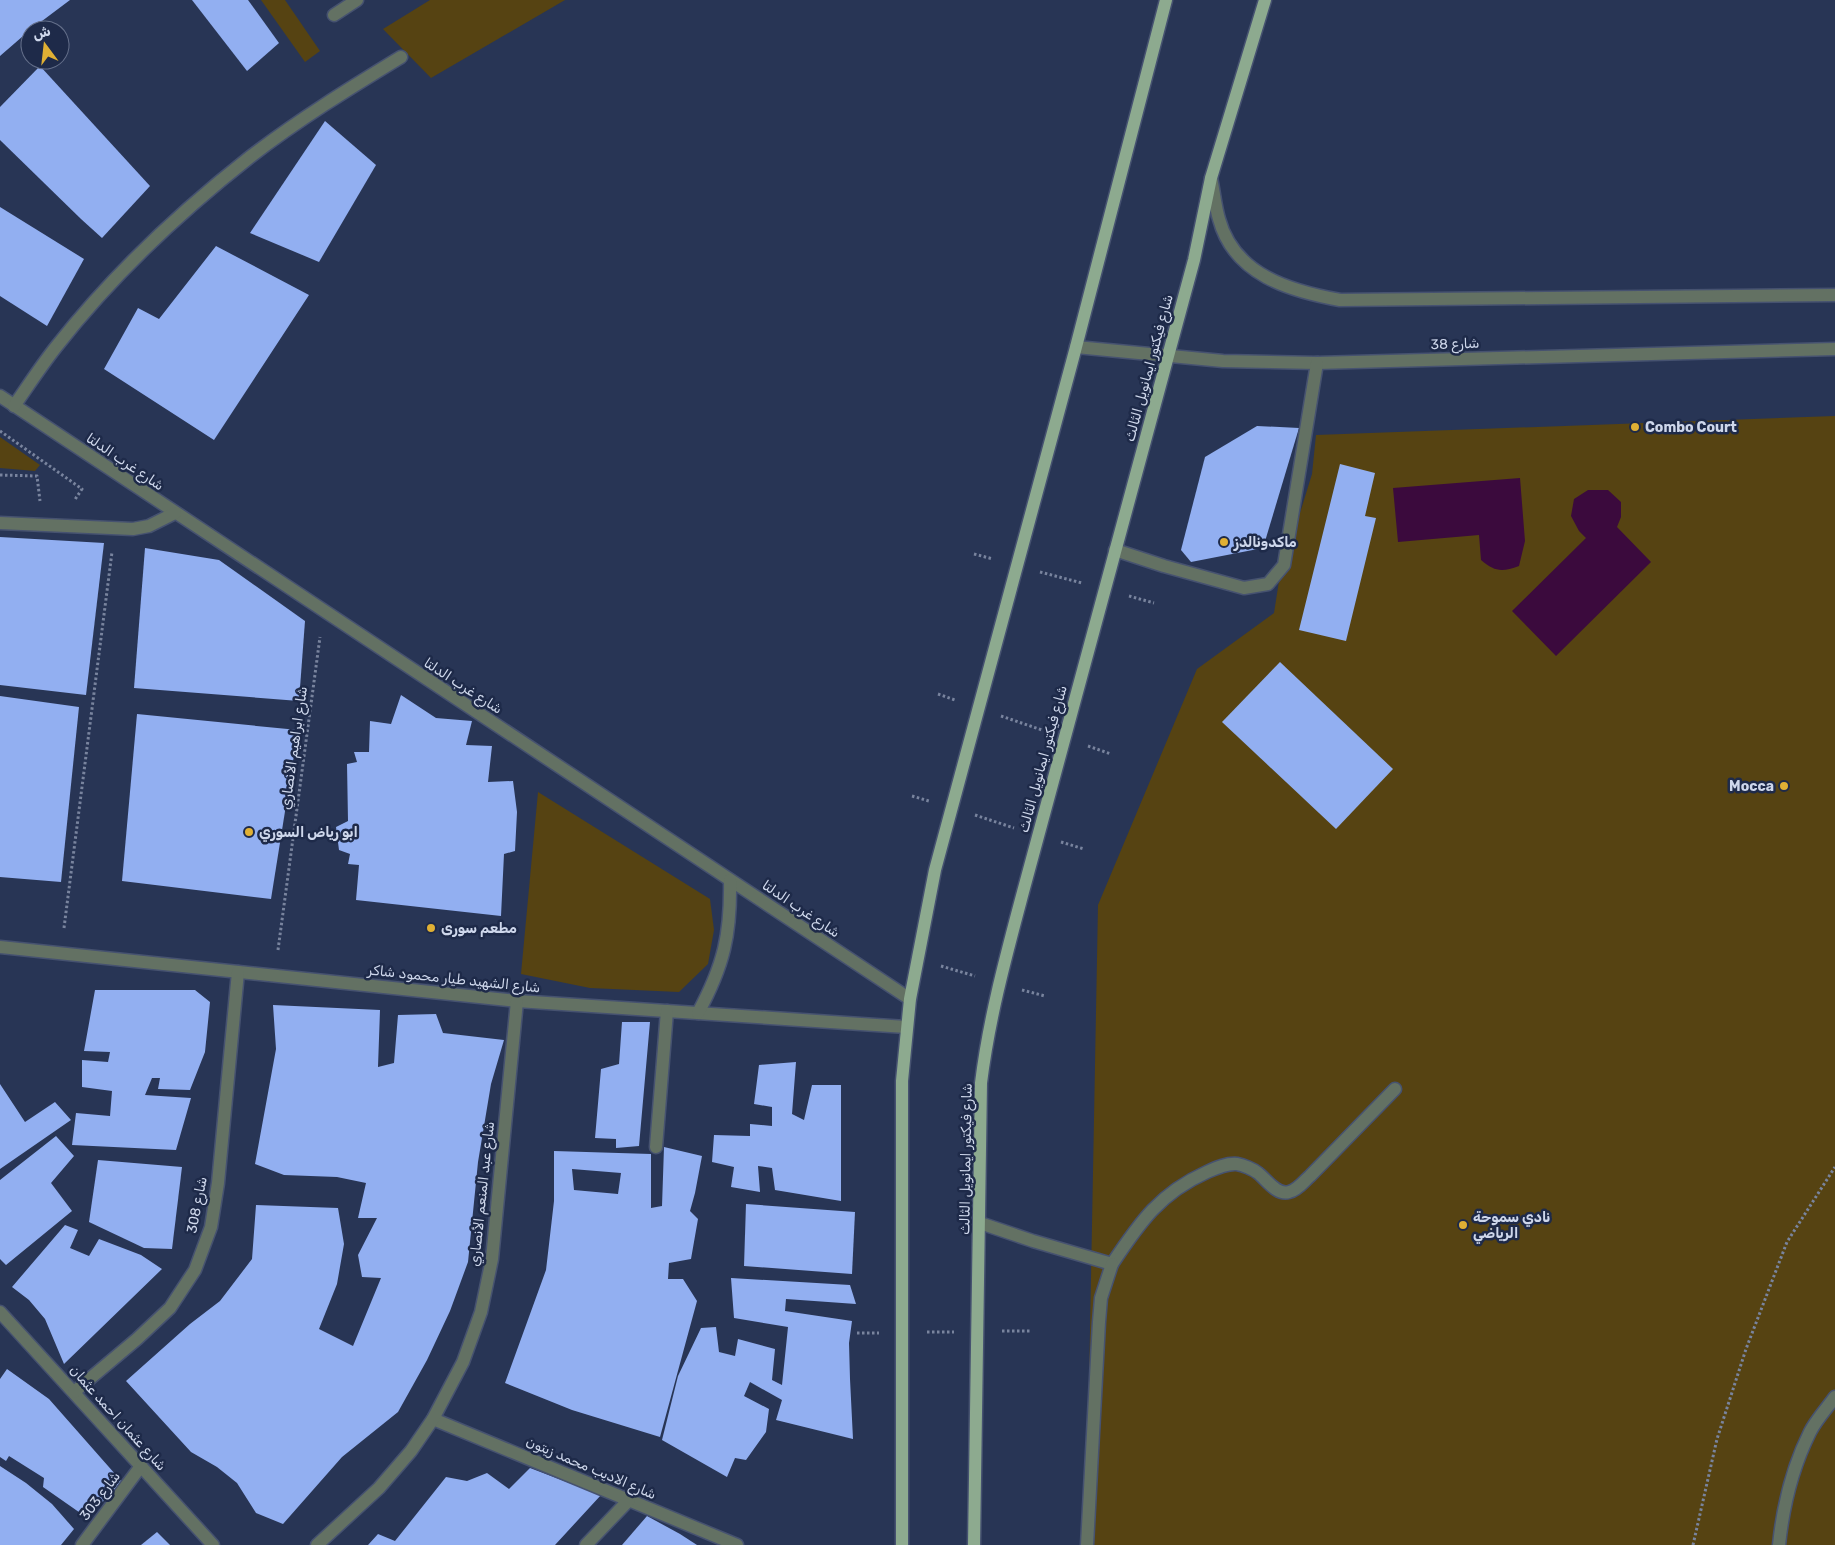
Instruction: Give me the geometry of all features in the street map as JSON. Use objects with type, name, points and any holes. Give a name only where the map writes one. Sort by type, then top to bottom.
[{"type":"main road","points":[[902,1545],[902,1120],[906,1027],[910,999],[935,870],[1076,347],[1166,0]]},
{"type":"main road","name":"شارع فيكتور ايمانويل الثالث","points":[[974,1545],[981,1083],[986,1043],[999,983],[1064,738],[1194,260],[1211,178],[1265,0]]},
{"type":"street","points":[[334,15],[357,0]]},
{"type":"street","points":[[14,406],[56,347],[110,285],[181,215],[265,146],[324,104],[401,57]]},
{"type":"street","points":[[1211,178],[1219,221],[1227,239],[1238,255],[1254,271],[1281,285],[1310,295],[1340,300],[1835,295]]},
{"type":"street","name":"شارع 38","points":[[1076,347],[1223,361],[1317,363],[1835,350]]},
{"type":"street","points":[[1115,550],[1164,566],[1244,588],[1268,584],[1284,566],[1317,363]]},
{"type":"street","name":"شارع غرب الدلتا","points":[[0,396],[910,999]]},
{"type":"street","points":[[0,523],[133,529],[149,526],[174,513]]},
{"type":"street","points":[[698,1013],[722,963],[728,936],[731,908],[730,880]]},
{"type":"street","name":"شارع الشهيد طيار محمود شاكر","points":[[0,947],[517,1001],[906,1027]]},
{"type":"street","name":"شارع 308","points":[[74,1392],[137,1339],[170,1308],[195,1270],[211,1227],[218,1183],[238,972]]},
{"type":"street","name":"شارع عبد المنعم الأنصاري","points":[[317,1545],[379,1488],[411,1451],[432,1419],[463,1362],[480,1312],[492,1259],[517,1001]]},
{"type":"street","points":[[656,1147],[668,1011]]},
{"type":"street","points":[[1088,1545],[1101,1298],[1112,1264],[1136,1228],[1164,1197],[1182,1184],[1217,1168],[1236,1164],[1256,1171],[1278,1191],[1290,1192],[1300,1186],[1395,1089]]},
{"type":"street","points":[[980,1223],[1112,1264]]},
{"type":"street","name":"شارع عثمان احمد عثمان","points":[[0,1312],[213,1545]]},
{"type":"street","points":[[1779,1545],[1783,1513],[1794,1471],[1811,1431],[1835,1397]]},
{"type":"street","name":"شارع الاديب محمد زيتون","points":[[432,1419],[737,1545]]},
{"type":"street","name":"شارع 303","points":[[82,1545],[141,1466]]},
{"type":"street","points":[[586,1545],[628,1500]]},
{"type":"path","points":[[0,431],[82,489],[72,505]]},
{"type":"path","points":[[0,475],[37,476],[40,504]]},
{"type":"path","points":[[974,554],[1154,603]]},
{"type":"path","points":[[65,927],[110,564]]},
{"type":"path","name":"شارع ابراهيم الأنصاري","points":[[278,948],[319,641]]},
{"type":"path","points":[[938,694],[1111,754]]},
{"type":"path","points":[[912,796],[1084,849]]},
{"type":"path","points":[[917,959],[1045,996]]},
{"type":"path","points":[[1693,1545],[1717,1439],[1749,1340],[1787,1242],[1835,1168]]},
{"type":"path","points":[[857,1333],[1031,1331]]},
{"type":"shaded area","points":[[261,0],[285,0],[320,51],[305,62]]},
{"type":"shaded area","points":[[430,0],[565,0],[431,78],[383,29]]},
{"type":"shaded area","name":"نادي سموحة الرياضي","points":[[1835,416],[1835,1545],[1086,1545],[1098,905],[1197,669],[1274,613],[1279,581],[1312,474],[1316,435]]},
{"type":"shaded area","points":[[0,437],[40,465],[35,471],[0,468]]},
{"type":"shaded area","points":[[1520,478],[1525,541],[1519,566],[1499,570],[1486,564],[1481,560],[1479,535],[1398,542],[1393,488]]},
{"type":"shaded area","points":[[1588,490],[1608,490],[1621,502],[1621,517],[1617,527],[1651,562],[1556,656],[1512,611],[1586,538],[1579,531],[1571,516],[1574,499]]},
{"type":"shaded area","points":[[538,792],[710,899],[714,930],[708,964],[679,992],[590,988],[521,974]]},
{"type":"building","points":[[0,0],[70,0],[43,20],[20,20],[20,39],[0,56]]},
{"type":"building","points":[[192,0],[248,0],[279,43],[247,71]]},
{"type":"building","points":[[36,70],[44,70],[150,186],[102,238],[0,140],[0,107]]},
{"type":"building","points":[[325,121],[376,165],[319,262],[250,233]]},
{"type":"building","points":[[0,207],[84,259],[47,326],[0,296]]},
{"type":"building","points":[[216,246],[309,295],[214,440],[104,369],[138,308],[159,319]]},
{"type":"building","points":[[1257,426],[1299,428],[1263,548],[1191,562],[1181,550],[1205,457]]},
{"type":"building","points":[[1340,464],[1375,473],[1365,516],[1376,518],[1346,641],[1299,630]]},
{"type":"building","points":[[0,537],[104,543],[86,695],[0,685]]},
{"type":"building","points":[[145,548],[219,560],[305,621],[299,701],[134,688]]},
{"type":"building","points":[[1280,662],[1393,769],[1336,829],[1222,722]]},
{"type":"building","points":[[401,695],[436,718],[472,721],[466,745],[492,746],[488,782],[513,781],[517,812],[515,851],[504,854],[501,916],[356,900],[359,865],[348,864],[350,854],[339,850],[336,827],[348,821],[347,764],[357,762],[354,752],[369,752],[370,721],[391,724]]},
{"type":"building","points":[[0,696],[79,707],[61,882],[0,877]]},
{"type":"building","points":[[137,714],[298,730],[271,899],[122,881]]},
{"type":"building","points":[[95,990],[195,990],[210,1002],[205,1052],[190,1090],[158,1089],[160,1078],[152,1078],[145,1095],[191,1098],[176,1150],[72,1145],[76,1113],[110,1116],[112,1091],[82,1087],[82,1060],[108,1062],[110,1052],[84,1051]]},
{"type":"building","points":[[273,1005],[380,1010],[378,1067],[394,1063],[398,1015],[436,1014],[443,1033],[504,1040],[491,1084],[478,1162],[468,1262],[450,1311],[427,1360],[398,1412],[342,1457],[283,1524],[256,1513],[237,1483],[217,1467],[191,1452],[126,1381],[190,1324],[220,1301],[252,1259],[256,1205],[338,1208],[344,1244],[337,1284],[319,1329],[353,1346],[381,1278],[362,1277],[358,1255],[377,1218],[358,1218],[366,1183],[337,1177],[284,1175],[255,1164],[276,1049]]},
{"type":"building","points":[[622,1022],[650,1022],[639,1146],[616,1148],[616,1139],[595,1138],[601,1069],[619,1064]]},
{"type":"building","points":[[796,1062],[792,1114],[804,1120],[812,1085],[841,1085],[841,1201],[775,1190],[772,1168],[758,1166],[760,1192],[731,1187],[734,1167],[712,1162],[714,1135],[750,1136],[750,1124],[772,1126],[772,1107],[754,1104],[759,1065]]},
{"type":"building","points":[[0,1084],[25,1122],[55,1102],[71,1120],[0,1169]]},
{"type":"building","points":[[56,1136],[74,1156],[51,1183],[72,1211],[6,1265],[0,1259],[0,1180]]},
{"type":"building","points":[[664,1147],[702,1156],[690,1211],[698,1219],[691,1259],[669,1263],[668,1279],[683,1279],[697,1301],[660,1437],[572,1410],[505,1383],[546,1270],[554,1201],[554,1151],[651,1154],[651,1208],[662,1206]],"holes":[[[572,1169],[621,1173],[618,1194],[574,1190]]]},
{"type":"building","points":[[98,1160],[182,1167],[172,1249],[144,1248],[89,1222]]},
{"type":"building","points":[[746,1204],[855,1212],[852,1274],[744,1266]]},
{"type":"building","points":[[65,1225],[78,1230],[70,1248],[89,1256],[99,1239],[141,1255],[162,1269],[64,1364],[45,1319],[29,1300],[12,1287]]},
{"type":"building","points":[[731,1278],[850,1285],[856,1304],[786,1299],[785,1311],[852,1321],[849,1343],[853,1439],[776,1420],[782,1400],[750,1382],[744,1396],[769,1409],[766,1432],[746,1460],[735,1458],[727,1477],[662,1440],[678,1376],[701,1328],[716,1327],[719,1352],[735,1356],[738,1339],[775,1349],[772,1380],[782,1385],[788,1327],[734,1318]]},
{"type":"building","points":[[7,1369],[49,1399],[123,1483],[86,1517],[43,1487],[44,1478],[9,1456],[6,1461],[0,1457],[0,1379]]},
{"type":"building","points":[[0,1466],[26,1483],[52,1504],[74,1529],[61,1545],[0,1545]]},
{"type":"building","points":[[530,1468],[601,1495],[555,1545],[368,1545],[378,1534],[395,1541],[446,1477],[467,1481],[487,1473],[509,1489]]},
{"type":"building","points":[[647,1516],[680,1534],[697,1545],[622,1545]]},
{"type":"building","points":[[157,1532],[170,1545],[141,1545]]},
{"type":"place","name":"Combo Court","points":[[1635,427]]},
{"type":"place","name":"ماكدونالدز","points":[[1224,542]]},
{"type":"place","name":"Mocca","points":[[1784,786]]},
{"type":"place","name":"ابو رياض السوري","points":[[249,832]]},
{"type":"place","name":"مطعم سورى","points":[[431,928]]},
{"type":"place","name":"نادي سموحة الرياضي","points":[[1463,1225]]}]
